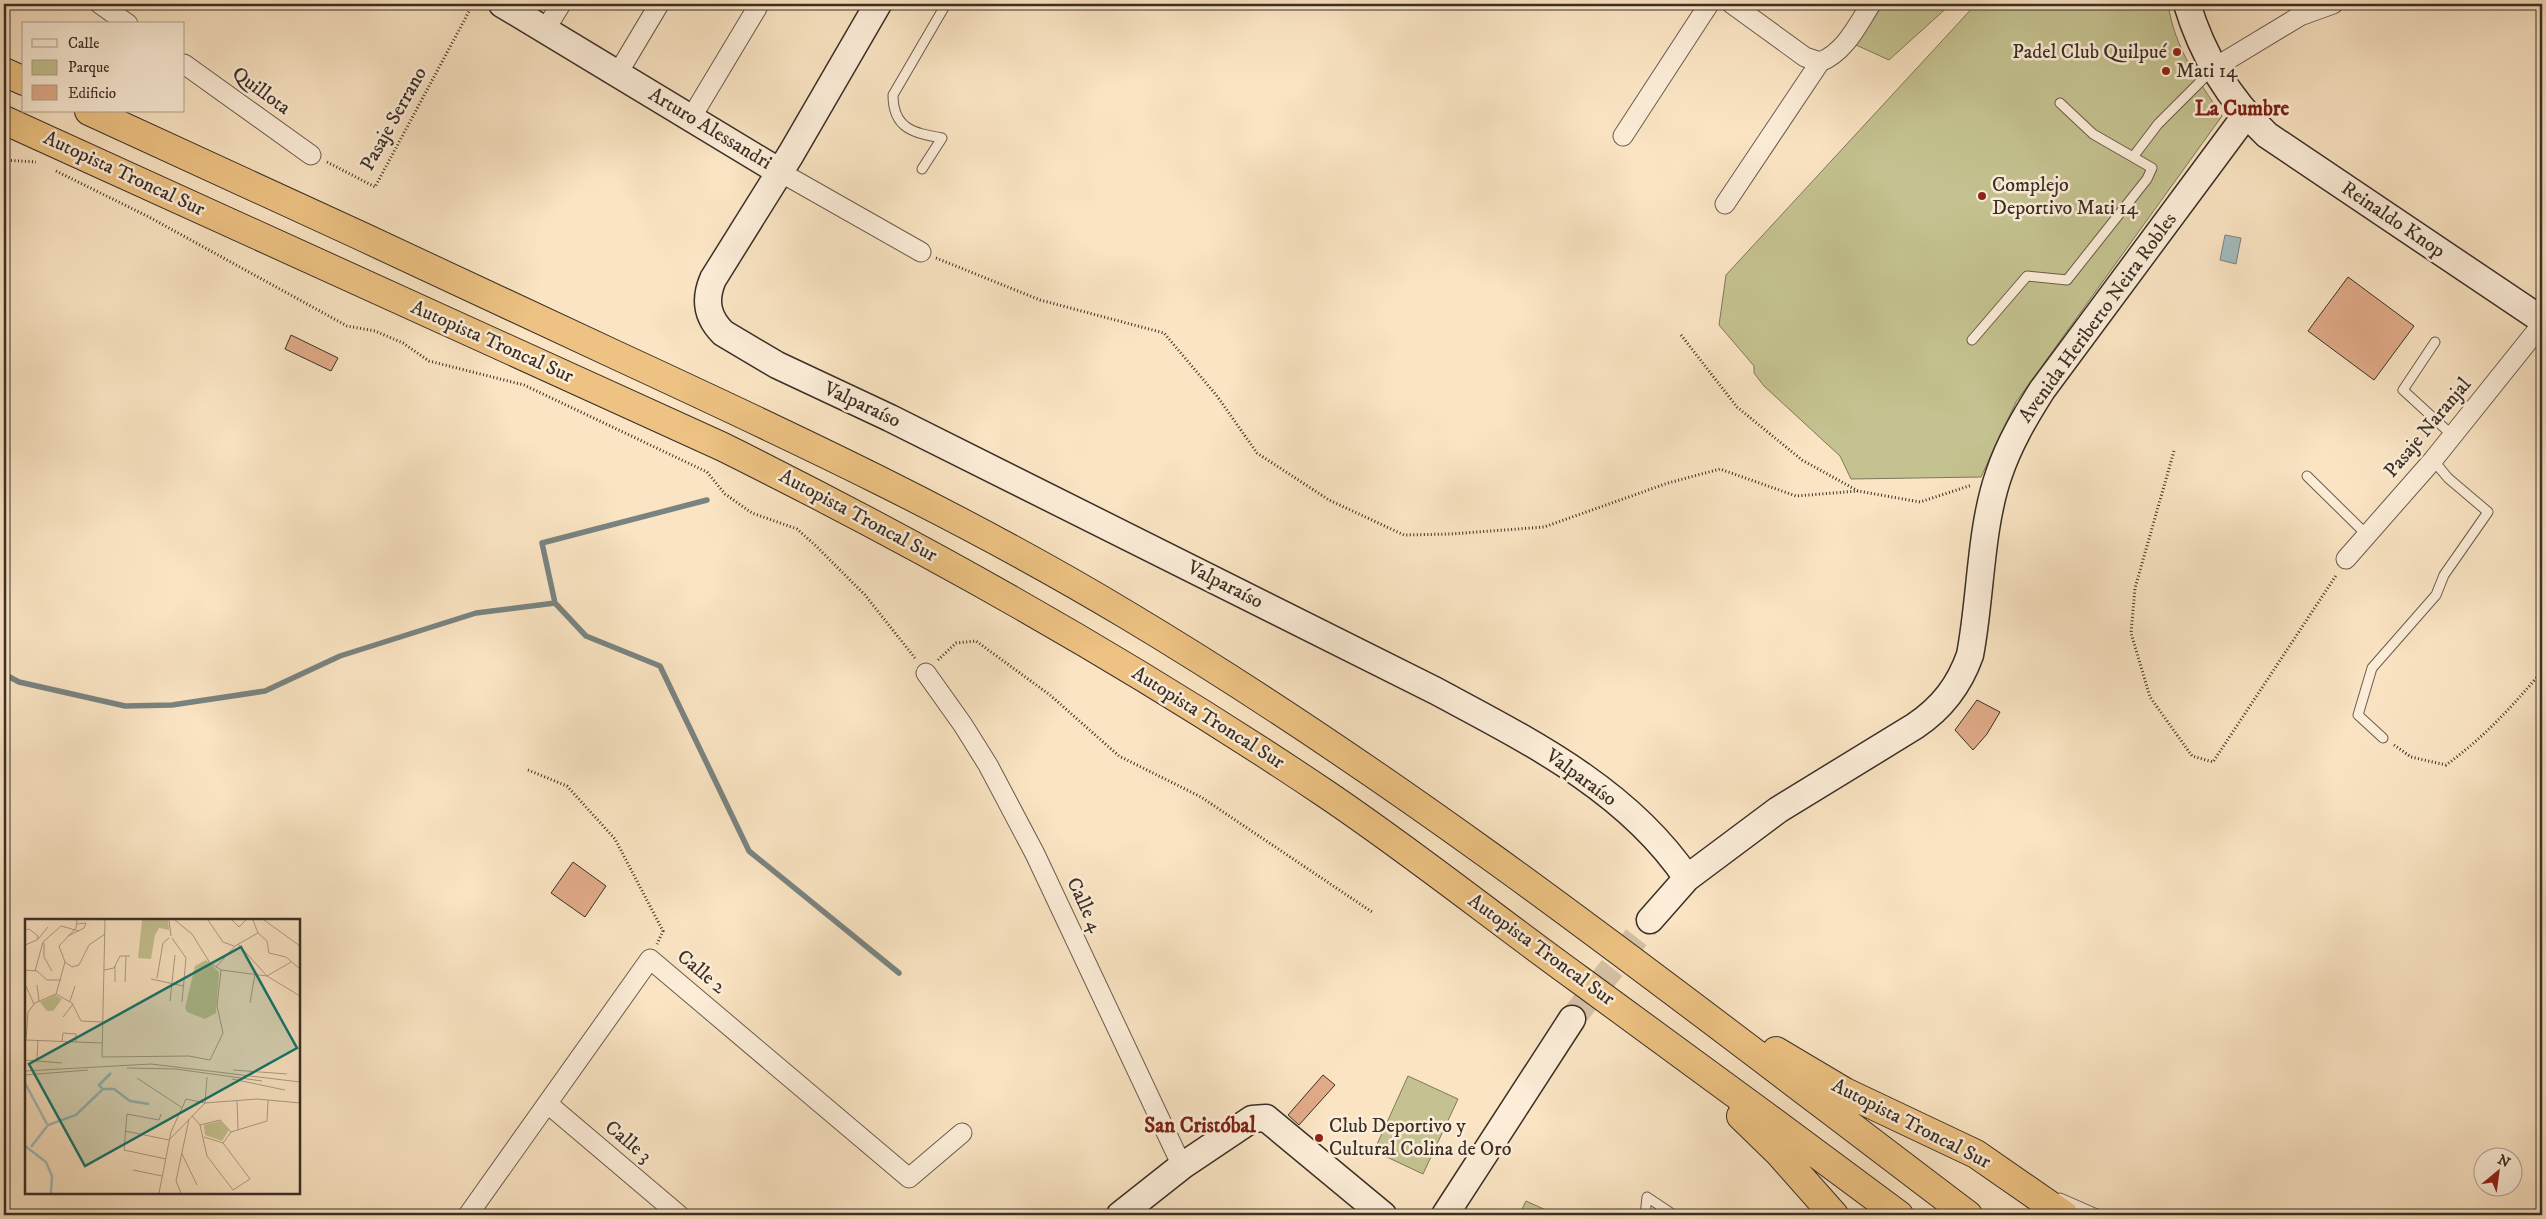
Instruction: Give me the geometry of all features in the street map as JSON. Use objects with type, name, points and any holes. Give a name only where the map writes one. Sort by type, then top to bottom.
[{"type":"highway","points":[[4,72],[22,81]]},
{"type":"highway","name":"Autopista Troncal Sur","points":[[91,112],[841,460],[1030,559],[1142,624],[1310,730],[1604,941],[1968,1215]]},
{"type":"highway","name":"Autopista Troncal Sur","points":[[4,120],[723,447],[933,554],[1134,671],[1318,789],[1647,1027],[1899,1215]]},
{"type":"highway","name":"Autopista Troncal Sur","points":[[1604,941],[1845,1092],[1976,1154],[2008,1174],[2064,1215]]},
{"type":"highway","name":"Autopista Troncal Sur","points":[[1647,1027],[1780,1152],[1834,1215]]},
{"type":"main road","name":"Arturo Alessandri","points":[[502,4],[780,172]]},
{"type":"main road","name":"Valparaíso","points":[[878,4],[709,289],[707,298],[711,318],[716,326],[777,365],[970,458],[1436,691],[1520,736],[1574,769],[1617,803],[1653,834],[1687,878]]},
{"type":"main road","name":"Reinaldo Knop","points":[[2187,4],[2195,28],[2214,68],[2246,116],[2267,135],[2542,320]]},
{"type":"main road","name":"Avenida Heriberto Neira Robles","points":[[1650,920],[1687,878],[1778,810],[1921,722],[1947,699],[1964,671],[1970,655],[1991,504],[1998,475],[2024,418],[2042,390],[2246,116]]},
{"type":"main road","points":[[1445,1215],[1572,1019]]},
{"type":"main road","points":[[1120,1215],[1182,1166],[1252,1119],[1266,1118],[1383,1215]]},
{"type":"street","points":[[100,4],[125,22]]},
{"type":"street","points":[[545,30],[561,4]]},
{"type":"street","points":[[1623,136],[1709,4]]},
{"type":"street","points":[[1732,4],[1805,57],[1820,62]]},
{"type":"street","points":[[1725,204],[1820,62],[1833,57],[1845,45],[1871,4]]},
{"type":"street","points":[[2214,68],[2300,16],[2333,4]]},
{"type":"street","points":[[618,73],[658,6]]},
{"type":"street","points":[[691,118],[757,8]]},
{"type":"street","name":"Quillota","points":[[185,65],[311,155]]},
{"type":"street","name":"Arturo Alessandri","points":[[780,172],[921,252]]},
{"type":"street","name":"Pasaje Naranjal","points":[[2346,559],[2433,460],[2542,324]]},
{"type":"street","name":"Calle 4","points":[[926,673],[963,725],[988,765],[1035,854],[1182,1166]]},
{"type":"street","name":"Calle 2","points":[[468,1215],[650,959],[909,1178],[962,1133]]},
{"type":"street","name":"Calle 3","points":[[548,1104],[679,1215]]},
{"type":"lane","points":[[922,169],[942,138],[914,133],[900,121],[893,108],[893,95],[946,4]]},
{"type":"lane","points":[[2133,157],[2158,124],[2214,68]]},
{"type":"lane","points":[[1972,340],[2027,276],[2067,280],[2147,179],[2152,168],[2093,134],[2060,103]]},
{"type":"lane","points":[[2435,342],[2403,390],[2452,435]]},
{"type":"lane","points":[[2383,738],[2358,715],[2372,668],[2436,595],[2444,576],[2488,512],[2448,478],[2433,460]]},
{"type":"lane","points":[[2306,476],[2367,535]]},
{"type":"lane","points":[[2008,1174],[2099,1215]]},
{"type":"lane","points":[[1645,1215],[1647,1197],[1674,1215]]},
{"type":"path","name":"Pasaje Serrano","points":[[311,155],[374,187],[473,4]]},
{"type":"path","points":[[4,160],[35,161],[44,165]]},
{"type":"path","points":[[52,170],[148,217],[347,326],[375,331],[403,343],[428,361],[524,384],[707,472],[725,494],[752,513],[797,529],[815,545],[865,595],[926,673],[956,643],[976,641],[1050,695],[1119,756],[1201,797],[1372,912]]},
{"type":"path","points":[[921,252],[1040,300],[1164,333],[1217,396],[1257,453],[1329,500],[1404,535],[1451,534],[1544,527],[1720,468],[1796,496],[1858,492],[1920,502],[1998,475]]},
{"type":"path","points":[[1682,335],[1737,407],[1802,460],[1858,492]]},
{"type":"path","points":[[2174,451],[2135,588],[2131,633],[2150,697],[2192,756],[2214,762],[2346,559]]},
{"type":"path","points":[[2383,738],[2411,757],[2446,765],[2476,744],[2502,719],[2538,676],[2542,676]]},
{"type":"path","points":[[528,770],[566,786],[615,839],[663,931],[650,959]]},
{"type":"green space","points":[[1883,4],[1951,4],[1889,60],[1856,45]]},
{"type":"green space","name":"Complejo Deportivo Mati 14","points":[[1976,4],[2168,4],[2176,35],[2188,63],[2222,116],[2016,402],[1981,477],[1851,479],[1840,456],[1764,386],[1754,373],[1754,366],[1719,325],[1726,275]]},
{"type":"green space","points":[[1408,1076],[1458,1099],[1423,1174],[1374,1151]]},
{"type":"green space","points":[[1526,1201],[1557,1215],[1519,1215]]},
{"type":"water","points":[[2225,235],[2241,238],[2236,264],[2220,260]]},
{"type":"building","points":[[2348,277],[2414,326],[2374,380],[2308,331]]},
{"type":"building","points":[[291,335],[338,358],[331,371],[285,349]]},
{"type":"building","points":[[1977,700],[2000,712],[1987,734],[1973,750],[1955,730]]},
{"type":"building","points":[[573,862],[606,886],[585,917],[551,893]]},
{"type":"building","points":[[1323,1075],[1335,1085],[1299,1125],[1288,1115]]},
{"type":"waterway","points":[[707,500],[542,543],[555,603],[586,636],[660,666],[749,851],[899,973]]},
{"type":"waterway","points":[[4,674],[19,682],[125,706],[172,705],[265,691],[340,656],[476,613],[555,603]]},
{"type":"tunnel","points":[[1572,1019],[1650,920]]},
{"type":"place","name":"Padel Club Quilpué","points":[[2177,52]]},
{"type":"place","name":"Mati 14","points":[[2166,71]]},
{"type":"place","name":"Complejo Deportivo Mati 14","points":[[1982,196]]},
{"type":"place","name":"Club Deportivo y Cultural Colina de Oro","points":[[1319,1138]]},
{"type":"district","name":"La Cumbre","points":[[2242,109]]},
{"type":"district","name":"San Cristóbal","points":[[1200,1126]]}]
